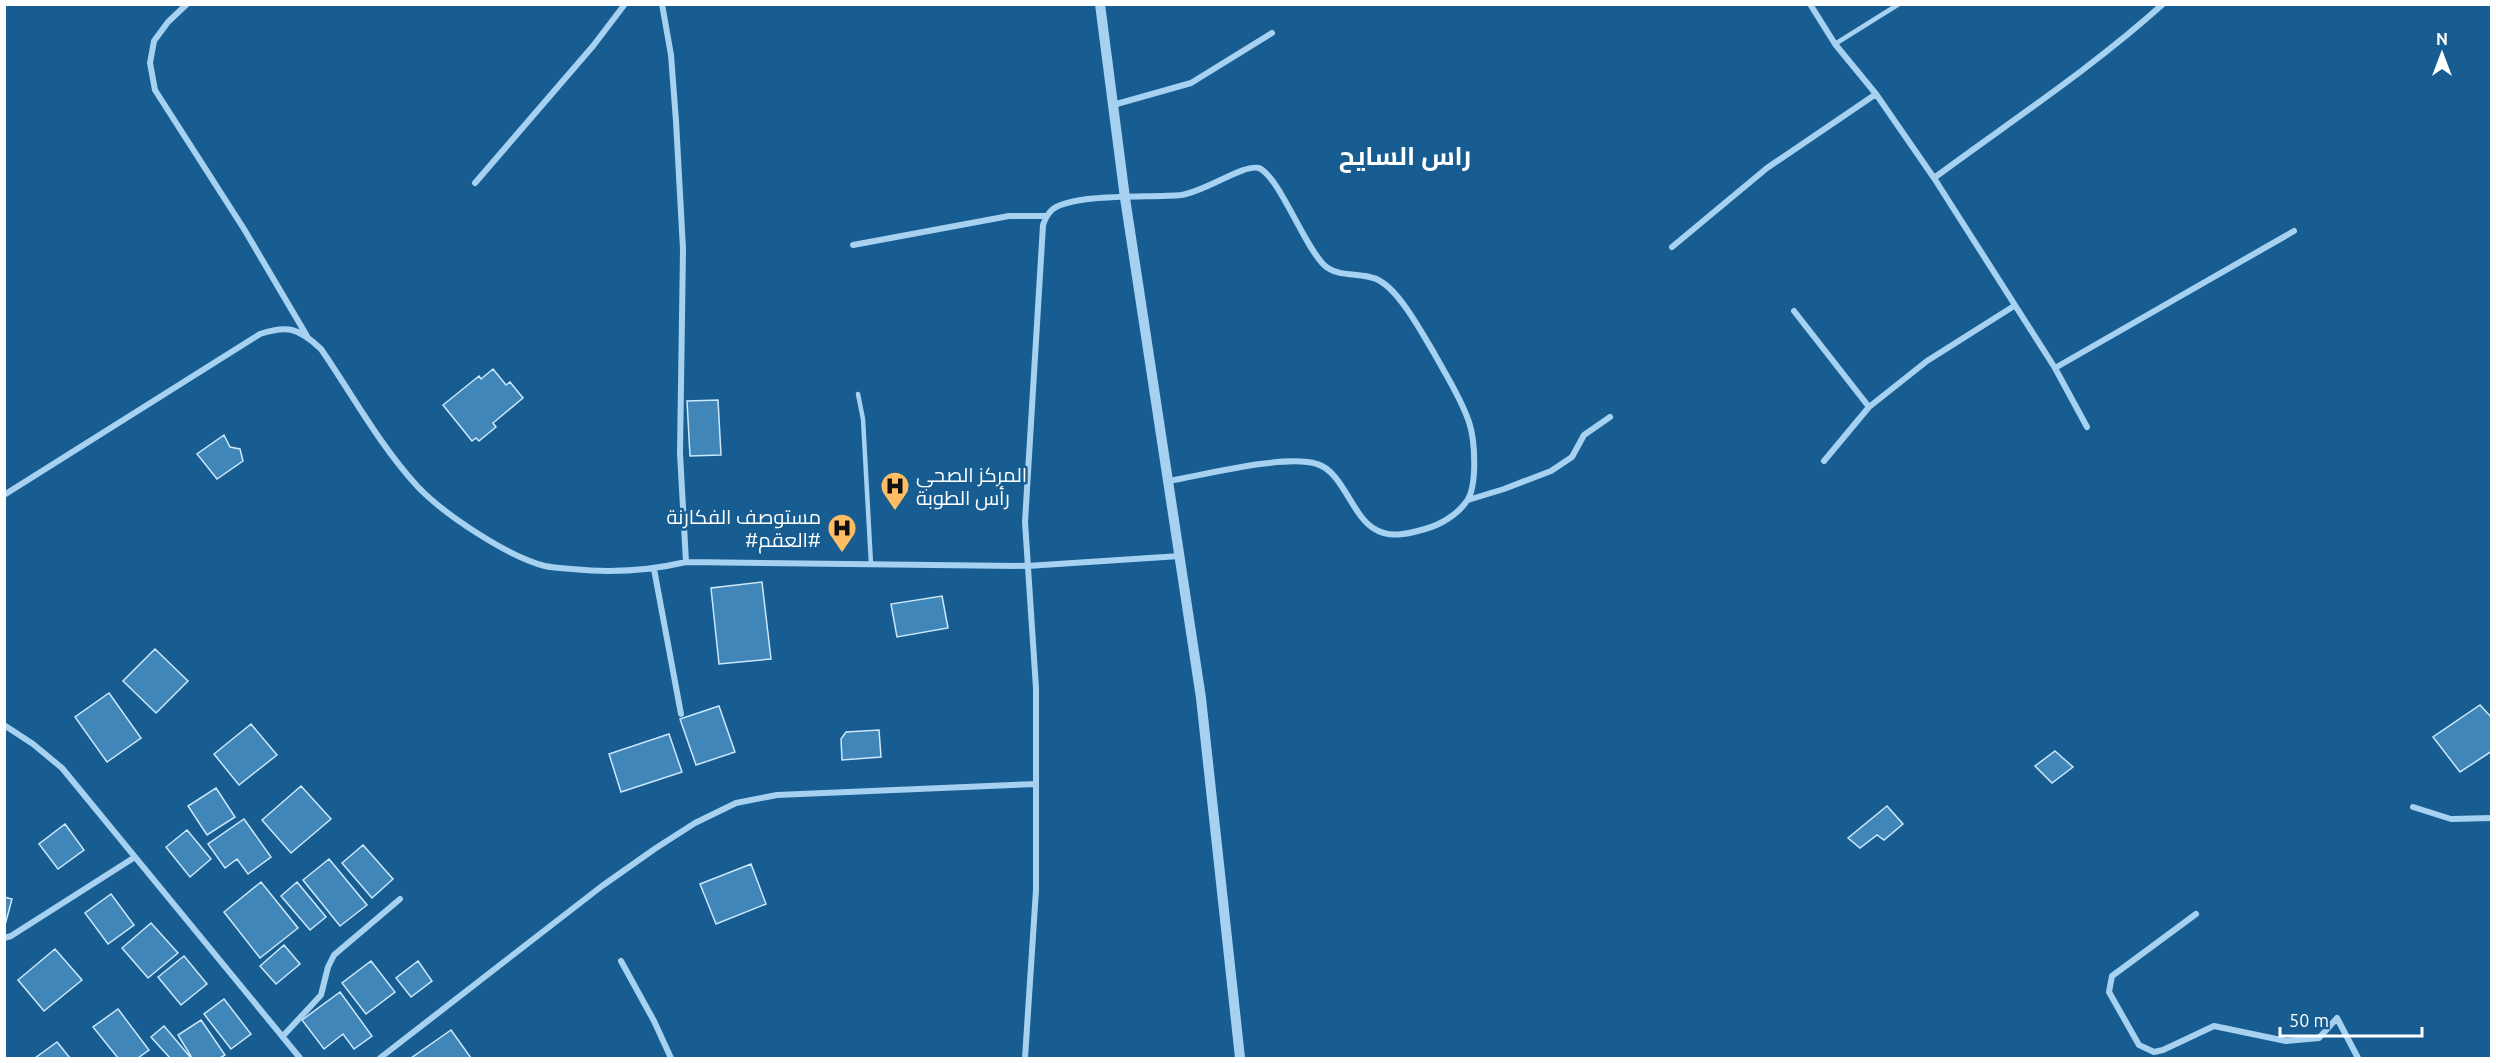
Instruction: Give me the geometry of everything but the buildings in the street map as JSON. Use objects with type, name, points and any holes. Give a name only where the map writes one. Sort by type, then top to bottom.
[{"type":"street","points":[[187,4],[168,22],[154,41],[150,63],[155,90],[244,230],[307,336]]},
{"type":"street","points":[[475,183],[593,46],[625,4]]},
{"type":"street","points":[[662,4],[670,55],[676,122],[683,249],[681,453],[686,562]]},
{"type":"street","points":[[1100,4],[1125,198],[1202,698],[1240,1059]]},
{"type":"street","points":[[1810,4],[1835,45],[1876,94],[1934,178],[2055,368],[2087,428]]},
{"type":"street","points":[[1934,178],[2122,38],[2135,31],[2163,4]]},
{"type":"street","points":[[1112,105],[1191,83],[1272,33]]},
{"type":"street","points":[[1672,247],[1767,168],[1876,94]]},
{"type":"street","points":[[1025,1059],[1036,890],[1036,688],[1025,522],[1039,278],[1043,225],[1047,216],[1052,210],[1081,200],[1183,195],[1202,191],[1247,168],[1255,167],[1264,170],[1325,266],[1345,274],[1380,280],[1393,292],[1423,335],[1469,422],[1473,473],[1468,500]]},
{"type":"street","points":[[853,245],[1009,216],[1047,216]]},
{"type":"street","points":[[2055,368],[2294,231]]},
{"type":"street","points":[[1824,461],[1869,407],[1927,361],[2014,306]]},
{"type":"street","points":[[1794,311],[1869,407]]},
{"type":"street","points":[[4,495],[260,334],[276,329],[293,329],[307,336],[321,349],[386,447],[419,488],[462,523],[506,549],[545,566],[615,572],[654,569],[686,562],[1027,567],[1180,556]]},
{"type":"street","points":[[1169,481],[1296,460],[1319,464],[1336,480],[1372,528],[1389,534],[1406,534],[1430,528],[1453,516],[1468,500],[1551,471],[1572,457],[1584,435],[1610,417]]},
{"type":"street","points":[[654,569],[681,714]]},
{"type":"street","points":[[4,725],[33,744],[62,768],[300,1059]]},
{"type":"street","points":[[380,1059],[602,886],[695,823],[736,803],[777,795],[1036,784]]},
{"type":"street","points":[[2413,807],[2451,819],[2492,818]]},
{"type":"street","points":[[4,938],[11,936],[135,857]]},
{"type":"street","points":[[283,1036],[321,995],[328,967],[334,956],[400,899]]},
{"type":"street","points":[[2196,914],[2112,976],[2109,992],[2139,1045],[2154,1052],[2163,1050],[2214,1026],[2286,1041],[2319,1038],[2337,1018],[2358,1059]]},
{"type":"street","points":[[621,961],[654,1021],[670,1059]]},
{"type":"lane","points":[[1835,45],[1899,4]]},
{"type":"lane","points":[[858,394],[863,419],[871,564]]},
{"type":"place","name":"المركز الصحي رأس الطوبة","points":[[895,512]]},
{"type":"place","name":"مستوصف الفكارنة #العقم#","points":[[842,554]]},
{"type":"district","name":"راس السايح","points":[[1405,155]]}]
